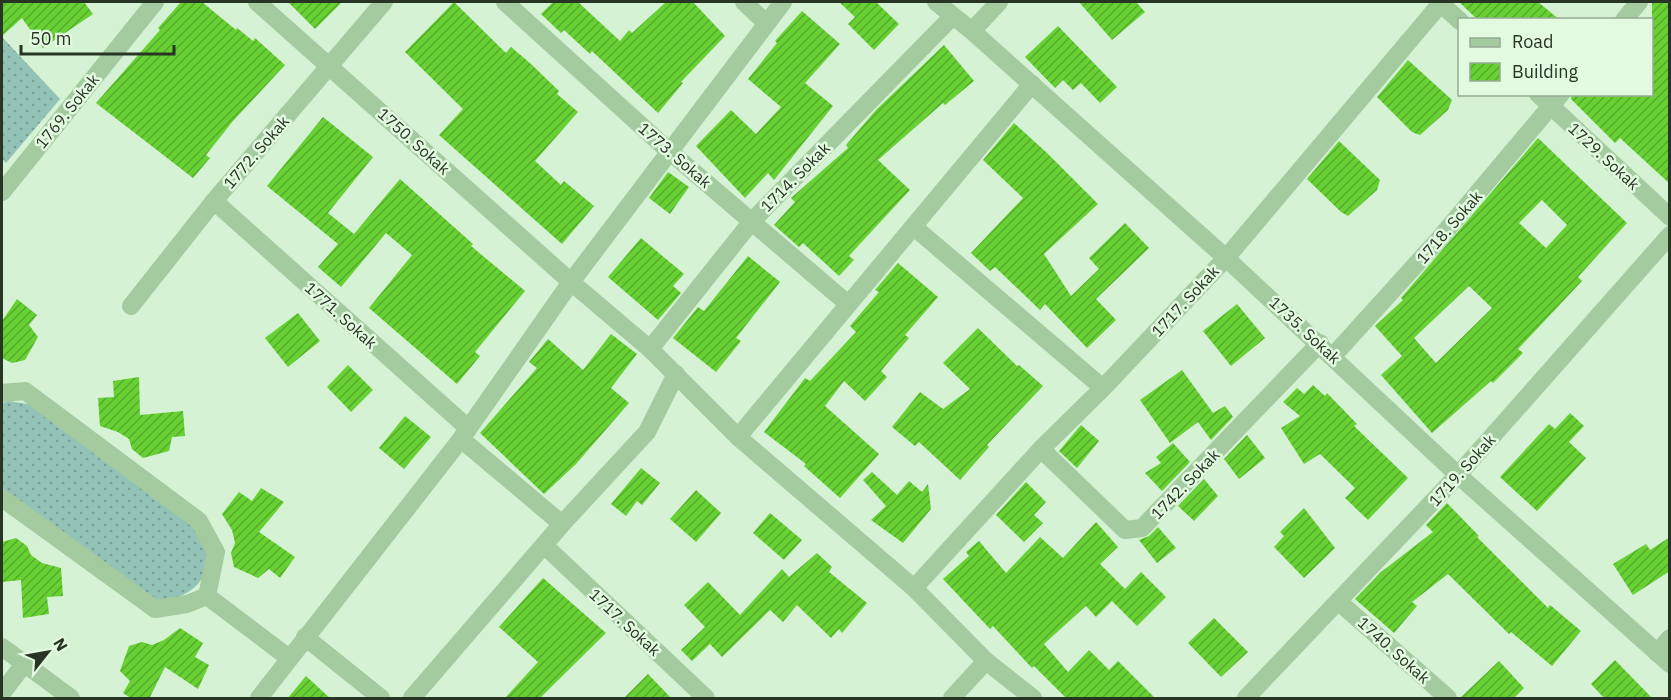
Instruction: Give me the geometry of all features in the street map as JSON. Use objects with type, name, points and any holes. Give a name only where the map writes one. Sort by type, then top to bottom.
[{"type":"street","name":"1769. Sokak","points":[[3,186],[155,2]]},
{"type":"street","name":"1750. Sokak","points":[[257,2],[571,282],[650,349],[738,437],[914,588],[986,661],[1033,699]]},
{"type":"street","name":"1772. Sokak","points":[[131,306],[214,201],[384,2]]},
{"type":"street","name":"1773. Sokak","points":[[505,2],[669,151],[848,304]]},
{"type":"street","points":[[744,2],[766,23]]},
{"type":"street","points":[[259,699],[465,434],[571,282],[783,2]]},
{"type":"street","name":"1735. Sokak","points":[[936,2],[972,31],[1226,258],[1326,349],[1458,475],[1664,658]]},
{"type":"street","points":[[972,31],[999,2]]},
{"type":"street","points":[[1441,2],[1458,19]]},
{"type":"street","name":"1717. Sokak","points":[[914,588],[1041,448],[1103,388],[1226,258],[1441,2]]},
{"type":"street","points":[[1626,18],[1639,2]]},
{"type":"street","name":"1714. Sokak","points":[[650,349],[752,221],[953,16]]},
{"type":"street","points":[[738,437],[1032,84]]},
{"type":"street","name":"1729. Sokak","points":[[1550,99],[1670,217]]},
{"type":"street","name":"1718. Sokak","points":[[1326,349],[1439,239],[1550,99]]},
{"type":"street","name":"1771. Sokak","points":[[214,201],[562,524]]},
{"type":"street","points":[[914,227],[1103,388]]},
{"type":"street","name":"1719. Sokak","points":[[1246,699],[1458,475],[1670,235]]},
{"type":"street","name":"1742. Sokak","points":[[1041,448],[1125,530],[1142,528],[1326,349]]},
{"type":"street","points":[[412,699],[438,665],[562,524],[647,432],[676,374]]},
{"type":"street","points":[[2,393],[25,391],[200,521],[216,552],[207,596]]},
{"type":"street","points":[[2,498],[155,609],[187,603],[207,596]]},
{"type":"street","name":"1717. Sokak","points":[[544,546],[706,699]]},
{"type":"street","points":[[207,596],[289,658]]},
{"type":"street","name":"1740. Sokak","points":[[1339,602],[1448,699]]},
{"type":"street","points":[[305,637],[381,699]]},
{"type":"street","points":[[1664,658],[1670,638]]},
{"type":"street","points":[[2,647],[71,699]]},
{"type":"street","points":[[952,699],[986,661]]},
{"type":"street","points":[[2,693],[24,664]]},
{"type":"shaded area","points":[[2,37],[60,99],[6,163],[2,159]]},
{"type":"shaded area","points":[[9,401],[33,405],[196,529],[208,550],[205,571],[200,581],[182,595],[166,600],[151,600],[2,488],[2,403]]},
{"type":"building","points":[[2,2],[84,2],[93,14],[43,48],[22,18],[2,36]]},
{"type":"building","points":[[181,2],[202,2],[236,30],[237,28],[253,41],[255,38],[285,65],[233,121],[206,155],[210,158],[193,178],[96,103],[160,30],[158,28]]},
{"type":"building","points":[[288,2],[342,2],[315,29]]},
{"type":"building","points":[[454,2],[506,53],[511,47],[531,64],[559,91],[557,94],[578,112],[535,161],[561,185],[564,181],[594,206],[562,244],[439,135],[463,109],[405,52]]},
{"type":"building","points":[[553,2],[578,2],[620,41],[629,30],[632,33],[666,2],[693,2],[725,36],[681,82],[683,83],[658,113],[592,51],[590,54],[564,30],[561,33],[541,14]]},
{"type":"building","points":[[839,2],[876,2],[899,24],[874,50],[848,24],[855,17]]},
{"type":"building","points":[[1079,2],[1136,2],[1145,12],[1112,40]]},
{"type":"building","points":[[1459,2],[1538,2],[1558,18],[1476,18]]},
{"type":"building","points":[[1652,2],[1670,2],[1670,184],[1620,138],[1615,143],[1571,99],[1572,96],[1653,96]]},
{"type":"building","points":[[802,11],[840,44],[805,83],[833,106],[774,180],[768,173],[745,198],[696,146],[731,110],[756,134],[781,107],[748,79],[777,43],[775,41]]},
{"type":"building","points":[[1058,26],[1117,87],[1100,103],[1081,83],[1073,90],[1063,80],[1055,88],[1025,57]]},
{"type":"building","points":[[944,45],[974,81],[945,105],[943,103],[878,160],[910,190],[849,256],[854,260],[839,276],[803,243],[799,247],[774,225],[795,202],[791,198],[848,148],[846,145],[876,110]]},
{"type":"building","points":[[1408,60],[1452,100],[1448,110],[1420,135],[1412,132],[1377,97]]},
{"type":"building","points":[[323,117],[373,157],[328,213],[354,234],[400,179],[473,244],[471,246],[525,291],[475,352],[480,356],[457,384],[369,308],[412,255],[386,233],[341,287],[318,267],[338,244],[267,186]]},
{"type":"building","points":[[1014,123],[1098,204],[1044,254],[1071,296],[1099,269],[1089,258],[1125,223],[1149,248],[1096,299],[1116,320],[1087,348],[1045,304],[1040,310],[995,267],[990,271],[971,253],[1023,198],[983,160]]},
{"type":"building","points":[[1538,138],[1627,223],[1578,277],[1582,281],[1518,349],[1523,353],[1493,383],[1491,381],[1432,433],[1381,375],[1402,356],[1375,326],[1403,300],[1401,298]],"holes":[[[1542,200],[1567,225],[1546,248],[1519,223]],[[1469,286],[1492,308],[1436,363],[1414,338]]]},
{"type":"building","points":[[1339,141],[1380,180],[1377,190],[1348,216],[1307,179]]},
{"type":"building","points":[[668,172],[689,187],[670,214],[649,198]]},
{"type":"building","points":[[641,238],[684,274],[673,286],[681,293],[658,320],[608,277]]},
{"type":"building","points":[[748,256],[780,282],[736,338],[741,341],[716,372],[673,338],[698,307],[704,311]]},
{"type":"building","points":[[898,263],[938,297],[905,335],[909,338],[881,371],[887,377],[865,401],[844,381],[825,406],[879,454],[840,498],[804,466],[806,464],[764,432],[805,378],[810,381],[856,332],[850,326],[879,292],[875,290]]},
{"type":"building","points":[[17,299],[37,315],[29,325],[38,337],[25,360],[12,363],[2,358],[2,321]]},
{"type":"building","points":[[1237,304],[1265,338],[1231,366],[1203,331]]},
{"type":"building","points":[[298,313],[320,341],[288,367],[265,338]]},
{"type":"building","points":[[978,328],[1017,366],[1019,365],[1043,386],[987,445],[989,447],[960,480],[919,442],[915,446],[892,427],[920,392],[943,409],[970,389],[943,363]]},
{"type":"building","points":[[611,334],[637,354],[611,388],[629,403],[576,464],[544,494],[480,433],[537,368],[529,362],[548,339],[583,370]]},
{"type":"building","points":[[348,365],[373,390],[351,412],[327,387]]},
{"type":"building","points":[[1182,370],[1213,413],[1225,406],[1233,417],[1211,440],[1198,422],[1170,443],[1140,400]]},
{"type":"building","points":[[139,377],[140,415],[183,411],[185,436],[172,437],[169,451],[143,458],[132,449],[129,439],[118,432],[100,426],[98,398],[114,397],[113,381]]},
{"type":"building","points":[[1313,385],[1325,396],[1327,393],[1357,424],[1354,426],[1408,478],[1368,520],[1345,498],[1355,488],[1320,454],[1304,464],[1281,428],[1300,416],[1283,402],[1297,388],[1304,394]]},
{"type":"building","points":[[1570,413],[1584,426],[1569,442],[1586,458],[1537,511],[1500,477],[1549,424],[1555,429]]},
{"type":"building","points":[[405,416],[431,437],[404,469],[379,448]]},
{"type":"building","points":[[1081,425],[1099,441],[1077,468],[1059,451]]},
{"type":"building","points":[[1247,435],[1265,458],[1239,479],[1224,459]]},
{"type":"building","points":[[1173,443],[1190,462],[1162,491],[1145,473],[1161,463],[1156,457]]},
{"type":"building","points":[[641,468],[660,483],[642,505],[637,501],[626,516],[611,504]]},
{"type":"building","points":[[872,472],[897,495],[909,481],[922,492],[928,484],[931,509],[903,543],[871,520],[886,506],[863,480]]},
{"type":"building","points":[[1204,479],[1218,496],[1194,521],[1178,506]]},
{"type":"building","points":[[1026,482],[1046,502],[1034,515],[1043,523],[1024,542],[996,515]]},
{"type":"building","points":[[261,488],[284,502],[259,532],[295,557],[280,578],[269,569],[258,578],[234,567],[231,553],[235,543],[232,530],[222,514],[239,492],[252,501]]},
{"type":"building","points":[[696,490],[721,513],[696,542],[670,519]]},
{"type":"building","points":[[1447,503],[1479,536],[1477,537],[1548,608],[1550,605],[1581,631],[1552,666],[1511,632],[1509,634],[1448,574],[1412,602],[1417,606],[1394,633],[1355,599],[1381,572],[1433,532],[1426,525]]},
{"type":"building","points":[[1304,508],[1335,548],[1304,578],[1274,547],[1284,536],[1280,532]]},
{"type":"building","points":[[770,513],[802,540],[784,560],[753,533]]},
{"type":"building","points":[[1096,522],[1118,547],[1100,564],[1125,589],[1141,572],[1166,597],[1137,626],[1112,601],[1096,617],[1086,606],[1044,644],[1068,672],[1089,650],[1109,670],[1118,661],[1156,699],[1067,699],[1034,666],[1032,668],[993,626],[990,629],[943,579],[969,556],[966,552],[979,541],[1006,573],[1040,537],[1063,558]]},
{"type":"building","points":[[1158,527],[1176,548],[1157,563],[1139,540],[1149,536]]},
{"type":"building","points":[[1670,537],[1670,571],[1633,595],[1613,564],[1646,544],[1650,550]]},
{"type":"building","points":[[16,538],[27,546],[31,555],[42,563],[61,568],[63,596],[47,597],[49,614],[23,618],[21,580],[2,582],[2,542]]},
{"type":"building","points":[[817,553],[832,567],[829,572],[867,603],[842,633],[839,629],[831,638],[797,605],[783,622],[770,610],[722,657],[710,644],[692,661],[681,650],[705,627],[684,605],[708,582],[740,615],[782,569],[789,577]]},
{"type":"building","points":[[543,578],[606,633],[539,699],[504,699],[538,662],[499,627]]},
{"type":"building","points":[[1214,618],[1248,652],[1221,677],[1188,643]]},
{"type":"building","points":[[180,628],[203,643],[195,657],[209,665],[198,689],[165,667],[149,699],[132,699],[123,693],[130,681],[120,671],[129,646],[142,642],[152,645],[164,640]]},
{"type":"building","points":[[1615,660],[1653,699],[1605,699],[1591,684]]},
{"type":"building","points":[[1499,661],[1524,688],[1513,699],[1459,699]]},
{"type":"building","points":[[648,674],[672,699],[623,699]]},
{"type":"building","points":[[306,676],[331,699],[287,699]]}]
